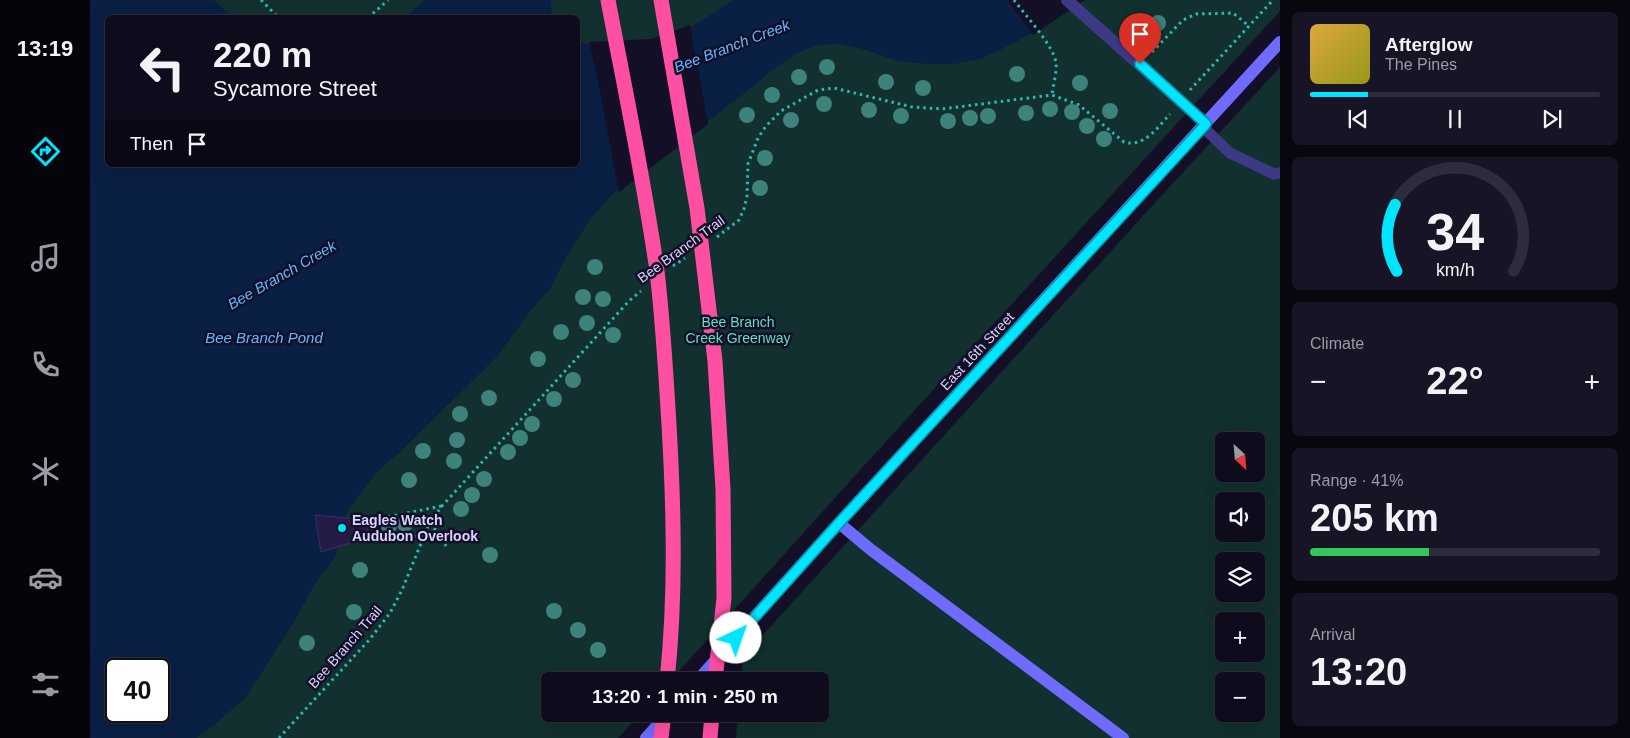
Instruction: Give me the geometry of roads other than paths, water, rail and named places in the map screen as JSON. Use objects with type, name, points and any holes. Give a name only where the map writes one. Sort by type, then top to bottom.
[{"type":"highway","points":[[608,0],[638,157],[657,272],[667,380],[674,506],[672,633],[668,672]]},
{"type":"highway","points":[[661,0],[697,208],[715,361],[723,488],[724,598],[716,672]]},
{"type":"highway","points":[[661,738],[663,722]]},
{"type":"highway","points":[[710,738],[711,722]]},
{"type":"street","points":[[1067,0],[1204,125]]},
{"type":"street","name":"East 16th Street","points":[[705,672],[839,523],[1280,42]]},
{"type":"street","points":[[839,523],[870,549],[1123,738]]},
{"type":"street","points":[[646,738],[661,722]]},
{"type":"lane","points":[[1204,125],[1230,153],[1274,174],[1280,173]]},
{"type":"water","name":"Bee Branch Pond","points":[[90,0],[213,0],[230,15],[105,15],[105,167],[580,167],[580,43],[594,45],[652,41],[690,28],[733,0],[1083,0],[1020,40],[981,59],[953,64],[926,64],[898,61],[863,49],[839,44],[819,45],[799,52],[770,72],[611,195],[591,218],[565,258],[551,287],[530,311],[497,356],[400,452],[383,466],[362,491],[344,518],[315,515],[321,552],[338,546],[335,557],[317,580],[291,626],[245,698],[210,728],[195,738],[90,738]]},
{"type":"water","points":[[426,0],[552,0],[550,6],[552,15],[407,15]]},
{"type":"place","name":"Eagles Watch Audubon Overlook","points":[[342,528]]},
{"type":"water label","name":"Bee Branch Creek","points":[[732,46]]},
{"type":"water label","name":"Bee Branch Creek","points":[[282,275]]},
{"type":"park label","name":"Bee Branch Creek Greenway","points":[[738,330]]}]
